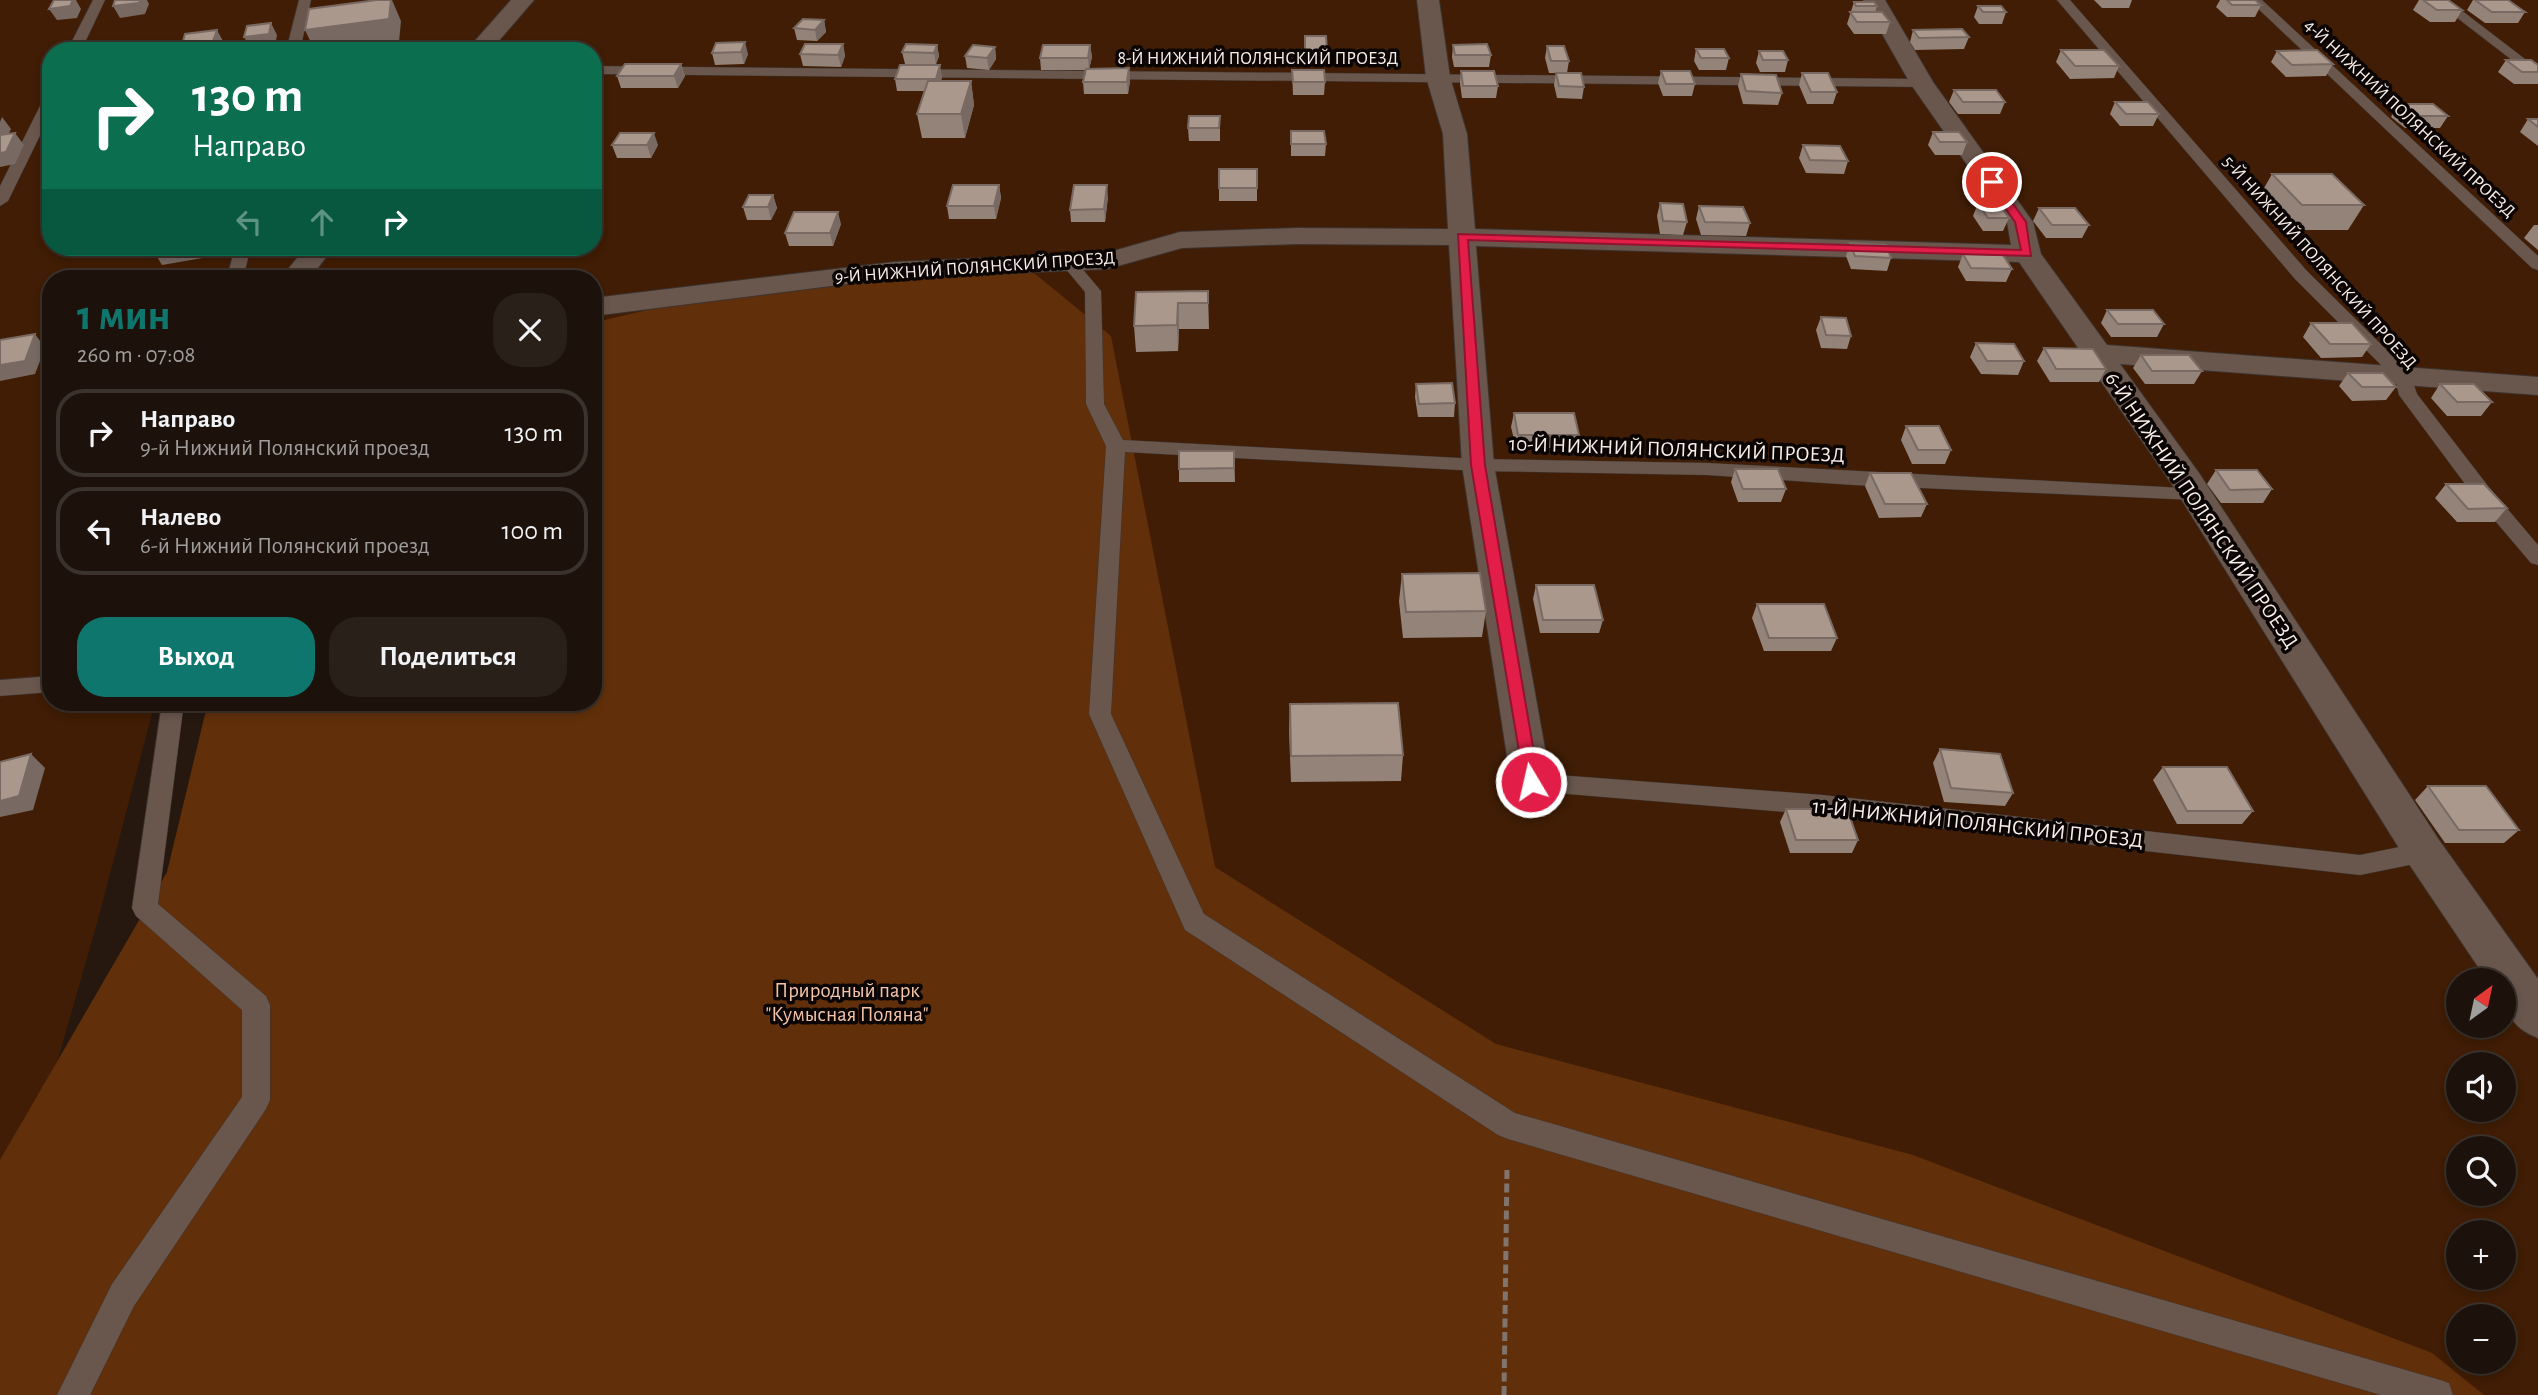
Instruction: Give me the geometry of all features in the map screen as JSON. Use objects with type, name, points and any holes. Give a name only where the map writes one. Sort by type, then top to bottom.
[{"type":"street","points":[[485,42],[523,0]]},
{"type":"street","points":[[1428,0],[1438,77],[1455,134],[1478,465],[1531,782]]},
{"type":"street","name":"6-Й НИЖНИЙ ПОЛЯНСКИЙ ПРОЕЗД","points":[[1874,0],[1922,83],[2020,222],[2027,254],[2195,494],[2424,852],[2538,1017]]},
{"type":"street","name":"9-Й НИЖНИЙ ПОЛЯНСКИЙ ПРОЕЗД","points":[[602,306],[894,270],[1107,261],[1180,240],[1297,236],[1462,237],[2027,254]]},
{"type":"street","points":[[301,270],[313,256]]},
{"type":"street","points":[[2099,354],[2267,364],[2538,386]]},
{"type":"lane","points":[[78,42],[99,0]]},
{"type":"lane","points":[[295,42],[306,0]]},
{"type":"lane","name":"5-Й НИЖНИЙ ПОЛЯНСКИЙ ПРОЕЗД","points":[[2063,0],[2301,275],[2404,377],[2408,395],[2416,406],[2481,491],[2538,558]]},
{"type":"lane","name":"4-Й НИЖНИЙ ПОЛЯНСКИЙ ПРОЕЗД","points":[[2255,0],[2538,265]]},
{"type":"lane","points":[[2440,0],[2538,76]]},
{"type":"lane","name":"8-Й НИЖНИЙ ПОЛЯНСКИЙ ПРОЕЗД","points":[[602,70],[1922,83]]},
{"type":"lane","points":[[0,201],[42,116]]},
{"type":"lane","points":[[1068,262],[1093,291],[1095,404],[1116,446],[1100,714],[1194,922],[1508,1125],[2437,1395]]},
{"type":"lane","name":"10-Й НИЖНИЙ ПОЛЯНСКИЙ ПРОЕЗД","points":[[1116,446],[1478,465],[1707,469],[1853,479],[2195,494]]},
{"type":"lane","points":[[0,688],[42,685]]},
{"type":"lane","points":[[73,1395],[124,1295],[256,1100],[256,1005],[145,908],[172,711]]},
{"type":"lane","name":"11-Й НИЖНИЙ ПОЛЯНСКИЙ ПРОЕЗД","points":[[1531,782],[1823,805],[2360,865],[2424,852]]},
{"type":"path","points":[[1504,1395],[1508,1125]]},
{"type":"shaded area","points":[[0,0],[2538,0],[2538,1395],[2400,1395],[1606,1132],[1110,847],[1124,400],[897,294],[602,331],[602,270],[42,270],[42,711],[153,711],[99,916],[0,1262]]},
{"type":"green space","name":"Природный парк \"Кумысная Поляна\"","points":[[1012,255],[1111,336],[1215,867],[1496,1044],[1913,1155],[2432,1353],[2446,1364],[2446,1374],[2458,1374],[2484,1395],[0,1395],[0,1160],[167,872],[206,711],[602,711],[602,321],[749,290]]},
{"type":"building","points":[[54,0],[73,0],[70,6],[49,9]]},
{"type":"building","points":[[115,0],[140,0],[139,3],[113,6]]},
{"type":"building","points":[[391,0],[389,19],[305,30],[309,9]]},
{"type":"building","points":[[2227,0],[2255,0],[2261,5],[2232,5]]},
{"type":"building","points":[[2423,0],[2448,0],[2462,10],[2437,10]]},
{"type":"building","points":[[2475,0],[2508,0],[2525,12],[2492,12]]},
{"type":"building","points":[[1854,2],[1874,2],[1877,6],[1856,6]]},
{"type":"building","points":[[1978,6],[2001,6],[2006,12],[1983,12]]},
{"type":"building","points":[[1850,12],[1882,12],[1890,22],[1857,22]]},
{"type":"building","points":[[803,19],[824,20],[815,30],[794,28]]},
{"type":"building","points":[[271,23],[269,34],[244,37],[247,26]]},
{"type":"building","points":[[1962,29],[1969,37],[1919,38],[1913,30]]},
{"type":"building","points":[[217,30],[213,41],[205,42],[183,42],[185,34]]},
{"type":"building","points":[[1305,36],[1326,36],[1327,52],[1305,52]]},
{"type":"building","points":[[745,42],[741,52],[712,53],[716,43]]},
{"type":"building","points":[[805,44],[843,44],[838,55],[800,54]]},
{"type":"building","points":[[906,44],[937,45],[934,53],[902,52]]},
{"type":"building","points":[[1487,44],[1491,55],[1455,55],[1453,45]]},
{"type":"building","points":[[973,45],[995,47],[987,58],[965,56]]},
{"type":"building","points":[[1043,45],[1090,45],[1088,58],[1040,58]]},
{"type":"building","points":[[1547,46],[1564,46],[1569,61],[1551,61]]},
{"type":"building","points":[[1696,49],[1724,49],[1729,58],[1701,58]]},
{"type":"building","points":[[2061,50],[2104,50],[2119,66],[2075,66]]},
{"type":"building","points":[[2317,50],[2333,64],[2292,65],[2277,51]]},
{"type":"building","points":[[1759,51],[1783,51],[1788,60],[1763,60]]},
{"type":"building","points":[[2506,60],[2531,60],[2538,65],[2538,72],[2522,72]]},
{"type":"building","points":[[625,64],[681,64],[674,76],[617,76]]},
{"type":"building","points":[[900,65],[940,65],[936,79],[895,79]]},
{"type":"building","points":[[1129,68],[1127,82],[1083,82],[1086,69]]},
{"type":"building","points":[[1292,70],[1324,70],[1325,82],[1293,82]]},
{"type":"building","points":[[1461,71],[1494,71],[1498,86],[1463,86]]},
{"type":"building","points":[[1661,71],[1690,71],[1695,84],[1666,84]]},
{"type":"building","points":[[1556,73],[1581,73],[1584,87],[1559,86]]},
{"type":"building","points":[[1802,73],[1828,73],[1837,92],[1811,92]]},
{"type":"building","points":[[1741,74],[1776,75],[1782,93],[1746,91]]},
{"type":"building","points":[[928,81],[971,81],[961,114],[917,114]]},
{"type":"building","points":[[1954,90],[1996,90],[2005,102],[1963,102]]},
{"type":"building","points":[[2115,102],[2148,102],[2159,114],[2126,114]]},
{"type":"building","points":[[2398,104],[2433,104],[2448,116],[2412,116]]},
{"type":"building","points":[[1189,116],[1220,116],[1219,128],[1188,128]]},
{"type":"building","points":[[2528,119],[2538,119],[2538,127]]},
{"type":"building","points":[[1291,131],[1324,131],[1326,144],[1291,144]]},
{"type":"building","points":[[1933,132],[1959,132],[1967,142],[1940,142]]},
{"type":"building","points":[[15,133],[6,152],[0,153],[0,135]]},
{"type":"building","points":[[620,133],[654,133],[647,145],[612,145]]},
{"type":"building","points":[[1803,145],[1840,146],[1848,161],[1810,160]]},
{"type":"building","points":[[1219,169],[1257,169],[1257,188],[1219,188]]},
{"type":"building","points":[[2272,174],[2332,174],[2364,205],[2302,205]]},
{"type":"building","points":[[953,185],[999,185],[994,206],[947,206]]},
{"type":"building","points":[[1074,185],[1107,185],[1104,209],[1070,210]]},
{"type":"building","points":[[749,195],[773,195],[768,207],[743,207]]},
{"type":"building","points":[[1660,203],[1683,204],[1687,222],[1663,221]]},
{"type":"building","points":[[1978,203],[1998,203],[2009,218],[1988,218]]},
{"type":"building","points":[[1699,206],[1743,207],[1750,223],[1705,222]]},
{"type":"building","points":[[2039,208],[2075,208],[2089,225],[2052,225]]},
{"type":"building","points":[[794,212],[838,212],[830,233],[785,233]]},
{"type":"building","points":[[1850,243],[1886,245],[1891,258],[1855,256]]},
{"type":"building","points":[[1963,254],[2003,255],[2012,269],[1971,268]]},
{"type":"building","points":[[1208,291],[1208,303],[1178,303],[1177,325],[1134,326],[1136,292]]},
{"type":"building","points":[[2107,310],[2153,310],[2164,324],[2118,324]]},
{"type":"building","points":[[1821,317],[1846,318],[1851,336],[1826,335]]},
{"type":"building","points":[[2311,323],[2352,323],[2371,344],[2330,344]]},
{"type":"building","points":[[35,334],[25,361],[0,365],[0,340]]},
{"type":"building","points":[[1976,343],[2014,344],[2024,361],[1987,361]]},
{"type":"building","points":[[2044,348],[2093,349],[2106,369],[2056,369]]},
{"type":"building","points":[[2141,355],[2189,355],[2202,371],[2152,371]]},
{"type":"building","points":[[2348,373],[2383,373],[2396,387],[2362,387]]},
{"type":"building","points":[[1452,383],[1455,403],[1419,404],[1416,384]]},
{"type":"building","points":[[2440,384],[2474,384],[2492,402],[2457,402]]},
{"type":"building","points":[[1514,413],[1574,413],[1579,435],[1518,435]]},
{"type":"building","points":[[1906,426],[1939,426],[1951,450],[1918,450]]},
{"type":"building","points":[[1179,451],[1234,451],[1234,468],[1179,469]]},
{"type":"building","points":[[1735,469],[1778,469],[1786,489],[1743,489]]},
{"type":"building","points":[[2216,470],[2257,470],[2272,489],[2230,490]]},
{"type":"building","points":[[1870,473],[1911,473],[1927,504],[1885,504]]},
{"type":"building","points":[[2446,484],[2484,484],[2507,508],[2468,509]]},
{"type":"building","points":[[1480,573],[1486,611],[1406,612],[1402,574]]},
{"type":"building","points":[[1536,585],[1594,585],[1603,620],[1543,620]]},
{"type":"building","points":[[1757,604],[1824,604],[1837,638],[1769,638]]},
{"type":"building","points":[[1398,703],[1403,755],[1291,756],[1290,704]]},
{"type":"building","points":[[1940,749],[2000,754],[2013,793],[1951,788]]},
{"type":"building","points":[[31,754],[19,796],[0,801],[0,762]]},
{"type":"building","points":[[2163,767],[2227,767],[2253,811],[2187,811]]},
{"type":"building","points":[[2428,786],[2486,786],[2519,830],[2459,830]]},
{"type":"building","points":[[1786,809],[1847,809],[1858,840],[1796,840]]},
{"type":"route","points":[[1531,782],[1478,465],[1462,237],[2027,254],[2020,222],[1992,182]]}]
